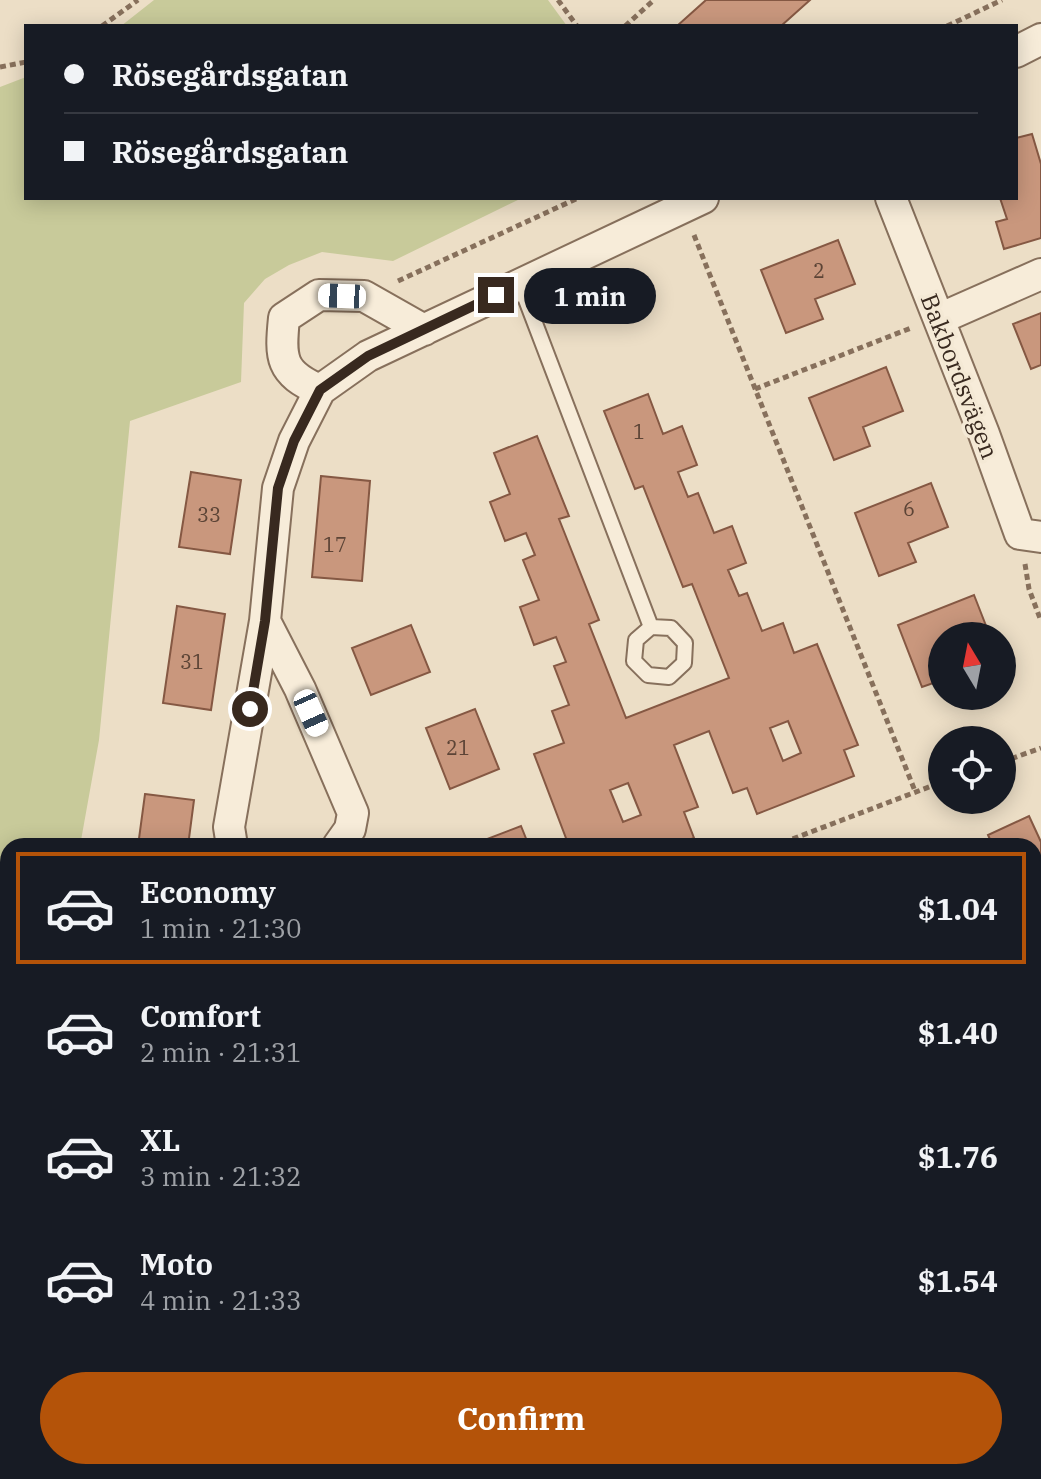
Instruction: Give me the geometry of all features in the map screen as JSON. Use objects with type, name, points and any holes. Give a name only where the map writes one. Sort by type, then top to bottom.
[{"type":"street","points":[[1018,51],[1041,39]]},
{"type":"street","name":"Bakbordsvägen","points":[[892,200],[1030,536]]},
{"type":"street","points":[[231,838],[229,827],[265,621],[278,488],[294,441],[320,390],[368,356],[693,203]]},
{"type":"street","points":[[939,319],[1041,274]]},
{"type":"street","points":[[320,390],[298,381],[281,355],[284,318],[319,295],[364,296],[424,330]]},
{"type":"street","points":[[265,621],[300,689],[353,813],[350,829],[344,838]]},
{"type":"lane","points":[[520,284],[651,627]]},
{"type":"path","points":[[105,24],[138,0]]},
{"type":"path","points":[[558,0],[576,24]]},
{"type":"path","points":[[627,24],[654,0]]},
{"type":"path","points":[[951,24],[999,1]]},
{"type":"path","points":[[0,67],[24,62]]},
{"type":"path","points":[[364,296],[574,200]]},
{"type":"path","points":[[693,203],[755,389],[915,791]]},
{"type":"path","points":[[755,389],[939,319]]},
{"type":"path","points":[[1030,536],[1029,589],[1041,621]]},
{"type":"path","points":[[1016,757],[1041,748]]},
{"type":"path","points":[[795,838],[928,787]]},
{"type":"green space","points":[[154,0],[548,0],[566,24],[124,24]]},
{"type":"green space","points":[[24,78],[24,200],[518,200],[393,261],[322,252],[289,265],[265,279],[244,303],[241,382],[130,421],[99,740],[81,838],[0,838],[0,87]]},
{"type":"building","points":[[706,0],[810,0],[783,24],[679,24]]},
{"type":"building","points":[[1032,134],[1041,164],[1041,238],[1004,249],[996,222],[1007,219],[1001,200],[1018,200],[1018,138]]},
{"type":"building","points":[[838,240],[855,284],[815,299],[823,319],[786,333],[761,270]]},
{"type":"building","points":[[1041,313],[1041,365],[1031,369],[1013,324]]},
{"type":"building","points":[[886,367],[903,411],[863,427],[870,446],[834,460],[809,398]]},
{"type":"building","points":[[648,394],[663,434],[682,426],[697,465],[678,472],[688,497],[698,493],[714,533],[732,526],[746,563],[728,570],[739,596],[747,593],[762,631],[783,623],[794,653],[817,644],[858,745],[844,750],[854,776],[757,814],[747,788],[733,793],[709,731],[674,745],[698,807],[684,812],[694,838],[566,838],[534,754],[564,743],[552,711],[569,705],[554,666],[566,662],[556,637],[534,645],[520,607],[539,600],[523,560],[535,555],[526,533],[505,541],[490,502],[510,494],[494,453],[537,436],[569,516],[559,519],[599,620],[589,624],[626,718],[729,678],[692,584],[683,587],[643,486],[635,489],[604,411]],"holes":[[[788,721],[801,753],[783,761],[770,728]],[[628,783],[641,815],[623,822],[610,790]]]},
{"type":"building","points":[[191,472],[241,480],[230,554],[179,547]]},
{"type":"building","points":[[321,476],[370,481],[362,581],[312,577]]},
{"type":"building","points":[[931,483],[948,527],[908,543],[916,562],[879,576],[855,513]]},
{"type":"building","points":[[974,595],[985,622],[928,622],[928,685],[922,687],[898,625]]},
{"type":"building","points":[[177,606],[225,614],[211,710],[163,703]]},
{"type":"building","points":[[411,625],[430,672],[371,695],[352,648]]},
{"type":"building","points":[[475,709],[499,769],[450,789],[426,728]]},
{"type":"building","points":[[145,794],[194,800],[189,838],[139,838]]},
{"type":"building","points":[[1029,816],[1039,838],[989,838],[988,835]]},
{"type":"building","points":[[521,826],[526,838],[490,838]]},
{"type":"route","points":[[250,709],[265,621],[278,488],[294,441],[320,390],[368,356],[496,295]]}]
